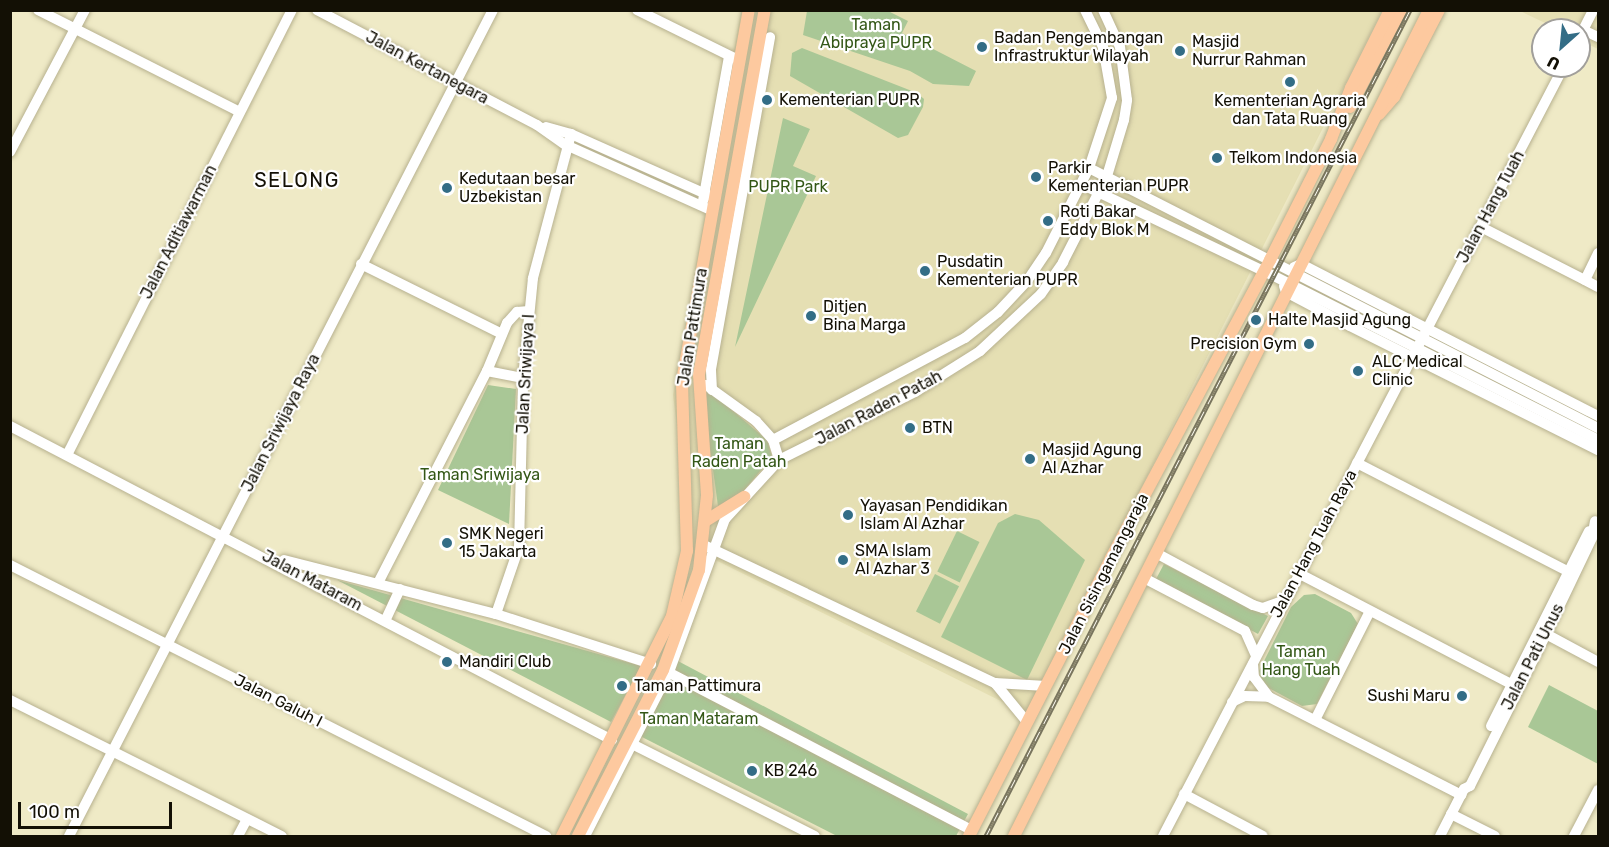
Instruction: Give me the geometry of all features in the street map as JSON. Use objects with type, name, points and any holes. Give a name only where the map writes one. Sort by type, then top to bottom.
[{"type":"main road","name":"Jalan Pattimura","points":[[562,837],[651,664],[672,616],[688,544],[682,381],[734,58],[749,10]]},
{"type":"main road","name":"Jalan Pattimura","points":[[578,837],[630,743],[666,671],[709,546],[699,375],[765,10]]},
{"type":"main road","name":"Jalan Sisingamangaraja","points":[[1340,120],[1351,88],[1390,10]]},
{"type":"main road","name":"Jalan Sisingamangaraja","points":[[971,833],[1267,266],[1340,120],[1401,10]]},
{"type":"main road","points":[[1014,837],[1291,277],[1429,10]]},
{"type":"main road","points":[[1373,118],[1394,97],[1439,10]]},
{"type":"main road","points":[[698,290],[705,294],[714,292]]},
{"type":"main road","points":[[694,314],[709,317]]},
{"type":"main road","points":[[707,520],[744,497]]},
{"type":"street","points":[[38,10],[240,112]]},
{"type":"street","points":[[10,152],[15,132],[85,10]]},
{"type":"street","name":"Jalan Aditiawarman","points":[[67,455],[292,10]]},
{"type":"street","name":"Jalan Kertanegara","points":[[317,10],[537,125],[566,145],[709,203]]},
{"type":"street","name":"Jalan Sriwijaya Raya","points":[[69,837],[453,82],[493,10]]},
{"type":"street","points":[[638,10],[734,58]]},
{"type":"street","name":"Jalan Raden Patah","points":[[773,440],[934,356],[998,312],[1046,253],[1089,168],[1112,98],[1103,47],[1085,10]]},
{"type":"street","name":"Jalan Raden Patah","points":[[709,546],[725,519],[779,460],[915,392],[980,351],[1011,326],[1041,294],[1063,262],[1100,193],[1107,176],[1127,100],[1120,47],[1103,10]]},
{"type":"street","name":"Jalan Pattimura","points":[[711,390],[711,369],[770,37]]},
{"type":"street","name":"Jalan Hang Tuah","points":[[1419,343],[1558,78]]},
{"type":"street","name":"Jalan Kertanegara","points":[[537,125],[571,134],[709,203]]},
{"type":"street","name":"Jalan Sriwijaya I","points":[[496,614],[519,547],[523,378],[533,278],[566,145],[571,134]]},
{"type":"street","points":[[1089,168],[1267,266]]},
{"type":"street","points":[[1081,184],[1291,277],[1561,415],[1599,440]]},
{"type":"street","points":[[1481,227],[1599,287]]},
{"type":"street","points":[[1585,280],[1599,253]]},
{"type":"street","points":[[361,264],[502,334]]},
{"type":"street","points":[[1291,277],[1496,382],[1510,401],[1599,428]]},
{"type":"street","points":[[378,583],[487,371],[502,334],[512,316],[529,310]]},
{"type":"street","name":"Jalan Hang Tuah Raya","points":[[1163,837],[1419,343]]},
{"type":"street","points":[[487,371],[523,378]]},
{"type":"street","points":[[699,375],[711,390],[756,421],[773,440],[779,460]]},
{"type":"street","points":[[1561,415],[1599,416]]},
{"type":"street","points":[[1561,415],[1599,450]]},
{"type":"street","name":"Jalan Mataram","points":[[10,426],[260,553],[612,740]]},
{"type":"street","points":[[1357,463],[1566,571]]},
{"type":"street","name":"Jalan Pati Unus","points":[[1440,837],[1462,792],[1464,782],[1566,571],[1597,518]]},
{"type":"street","name":"Jalan Pati Unus","points":[[1462,792],[1470,786],[1546,634],[1592,538],[1597,518]]},
{"type":"street","points":[[709,546],[995,683],[1046,686]]},
{"type":"street","points":[[260,553],[496,614],[651,664]]},
{"type":"street","points":[[1156,553],[1252,605],[1263,608],[1285,600]]},
{"type":"street","name":"Jalan Galuh I","points":[[10,565],[546,837]]},
{"type":"street","points":[[1298,573],[1511,684]]},
{"type":"street","points":[[1144,578],[1245,631],[1254,659],[1254,677],[1269,697]]},
{"type":"street","points":[[386,619],[400,589]]},
{"type":"street","points":[[1315,720],[1370,610]]},
{"type":"street","points":[[1546,634],[1599,662]]},
{"type":"street","points":[[666,671],[971,833]]},
{"type":"street","points":[[995,683],[1027,722]]},
{"type":"street","points":[[1232,702],[1245,696],[1269,697],[1462,792]]},
{"type":"street","points":[[10,700],[282,837]]},
{"type":"street","points":[[630,743],[815,837]]},
{"type":"street","name":"Jalan Pattimura","points":[[585,837],[630,743]]},
{"type":"street","points":[[1574,837],[1599,790]]},
{"type":"street","points":[[1184,794],[1263,837]]},
{"type":"street","points":[[1451,814],[1495,837]]},
{"type":"street","points":[[238,837],[247,819]]},
{"type":"shaded area","points":[[741,11],[1382,11],[1027,714],[693,549],[673,395]]},
{"type":"shaded area","points":[[1520,11],[1598,11],[1598,49],[1591,46],[1591,18],[1535,18]]},
{"type":"green space","name":"Taman Abipraya PUPR","points":[[807,11],[888,11],[908,21],[902,33],[976,71],[969,86],[933,84],[910,71],[803,35]]},
{"type":"green space","points":[[802,48],[917,93],[924,99],[923,107],[908,135],[898,138],[790,76],[792,53]]},
{"type":"green space","name":"PUPR Park","points":[[783,118],[810,129],[793,166],[816,176],[735,347]]},
{"type":"green space","name":"Taman Sriwijaya","points":[[488,385],[516,389],[509,524],[438,490]]},
{"type":"green space","name":"Taman Raden Patah","points":[[702,390],[712,393],[767,440],[772,457],[741,494],[718,506]]},
{"type":"green space","points":[[1015,514],[1039,520],[1085,560],[1027,680],[941,637],[998,523]]},
{"type":"green space","points":[[957,531],[979,542],[960,582],[937,571]]},
{"type":"green space","points":[[1164,564],[1268,616],[1258,634],[1156,579]]},
{"type":"green space","points":[[935,574],[959,586],[940,624],[916,611]]},
{"type":"green space","name":"Taman Mataram","points":[[337,580],[641,666],[611,722]]},
{"type":"green space","name":"Taman Hang Tuah","points":[[1315,594],[1351,613],[1358,624],[1317,704],[1302,706],[1263,685],[1259,671],[1291,607],[1304,595]]},
{"type":"green space","name":"Taman Mataram","points":[[676,660],[968,814],[956,836],[837,836],[638,735]]},
{"type":"green space","points":[[1549,685],[1598,711],[1598,764],[1528,727]]},
{"type":"railway","points":[[986,836],[1410,10]]},
{"type":"place","name":"Badan Pengembangan Infrastruktur Wilayah","points":[[982,47]]},
{"type":"place","name":"Masjid Nurrur Rahman","points":[[1180,51]]},
{"type":"place","name":"Kementerian Agraria dan Tata Ruang","points":[[1290,82]]},
{"type":"place","name":"Kementerian PUPR","points":[[767,100]]},
{"type":"place","name":"Telkom Indonesia","points":[[1217,158]]},
{"type":"place","name":"Parkir Kementerian PUPR","points":[[1036,177]]},
{"type":"place","name":"Kedutaan besar Uzbekistan","points":[[447,188]]},
{"type":"place","name":"Roti Bakar Eddy Blok M","points":[[1048,221]]},
{"type":"place","name":"Pusdatin Kementerian PUPR","points":[[925,271]]},
{"type":"place","name":"Ditjen Bina Marga","points":[[811,316]]},
{"type":"place","name":"Halte Masjid Agung","points":[[1256,320]]},
{"type":"place","name":"Precision Gym","points":[[1309,344]]},
{"type":"place","name":"ALC Medical Clinic","points":[[1358,371]]},
{"type":"place","name":"BTN","points":[[910,428]]},
{"type":"place","name":"Masjid Agung Al Azhar","points":[[1030,459]]},
{"type":"place","name":"Yayasan Pendidikan Islam Al Azhar","points":[[848,515]]},
{"type":"place","name":"SMK Negeri 15 Jakarta","points":[[447,543]]},
{"type":"place","name":"SMA Islam Al Azhar 3","points":[[843,560]]},
{"type":"place","name":"Mandiri Club","points":[[447,662]]},
{"type":"place","name":"Taman Pattimura","points":[[622,686]]},
{"type":"place","name":"Sushi Maru","points":[[1462,696]]},
{"type":"place","name":"KB 246","points":[[752,771]]},
{"type":"district","name":"SELONG","points":[[297,180]]}]
